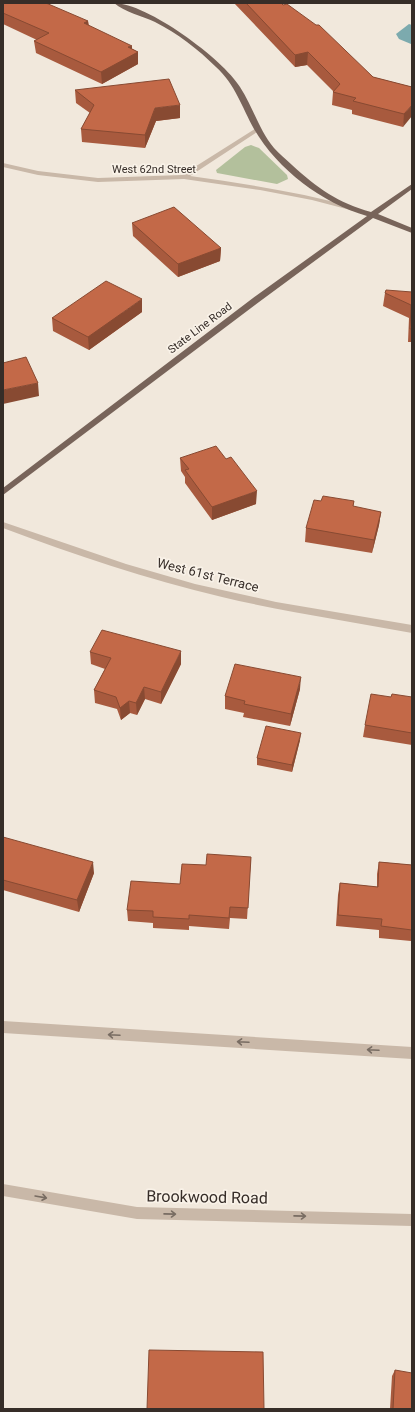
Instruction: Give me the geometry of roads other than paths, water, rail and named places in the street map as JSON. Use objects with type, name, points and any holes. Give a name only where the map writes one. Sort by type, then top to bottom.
[{"type":"main road","points":[[117,3],[158,21],[182,35],[219,66],[237,87],[258,129],[272,150],[307,183],[326,197],[351,209],[373,215],[412,231]]},
{"type":"main road","name":"State Line Road","points":[[3,492],[256,300],[412,186]]},
{"type":"street","points":[[184,177],[258,129]]},
{"type":"street","name":"West 62nd Street","points":[[3,165],[38,173],[98,180],[184,177],[260,188],[313,198],[351,209]]},
{"type":"street","name":"West 61st Terrace","points":[[3,525],[77,551],[196,588],[263,603],[412,629]]},
{"type":"street","points":[[3,1027],[412,1053]]},
{"type":"street","name":"Brookwood Road","points":[[3,1190],[137,1213],[412,1220]]},
{"type":"water","points":[[409,24],[412,25],[411,44],[399,39],[396,34]]}]
